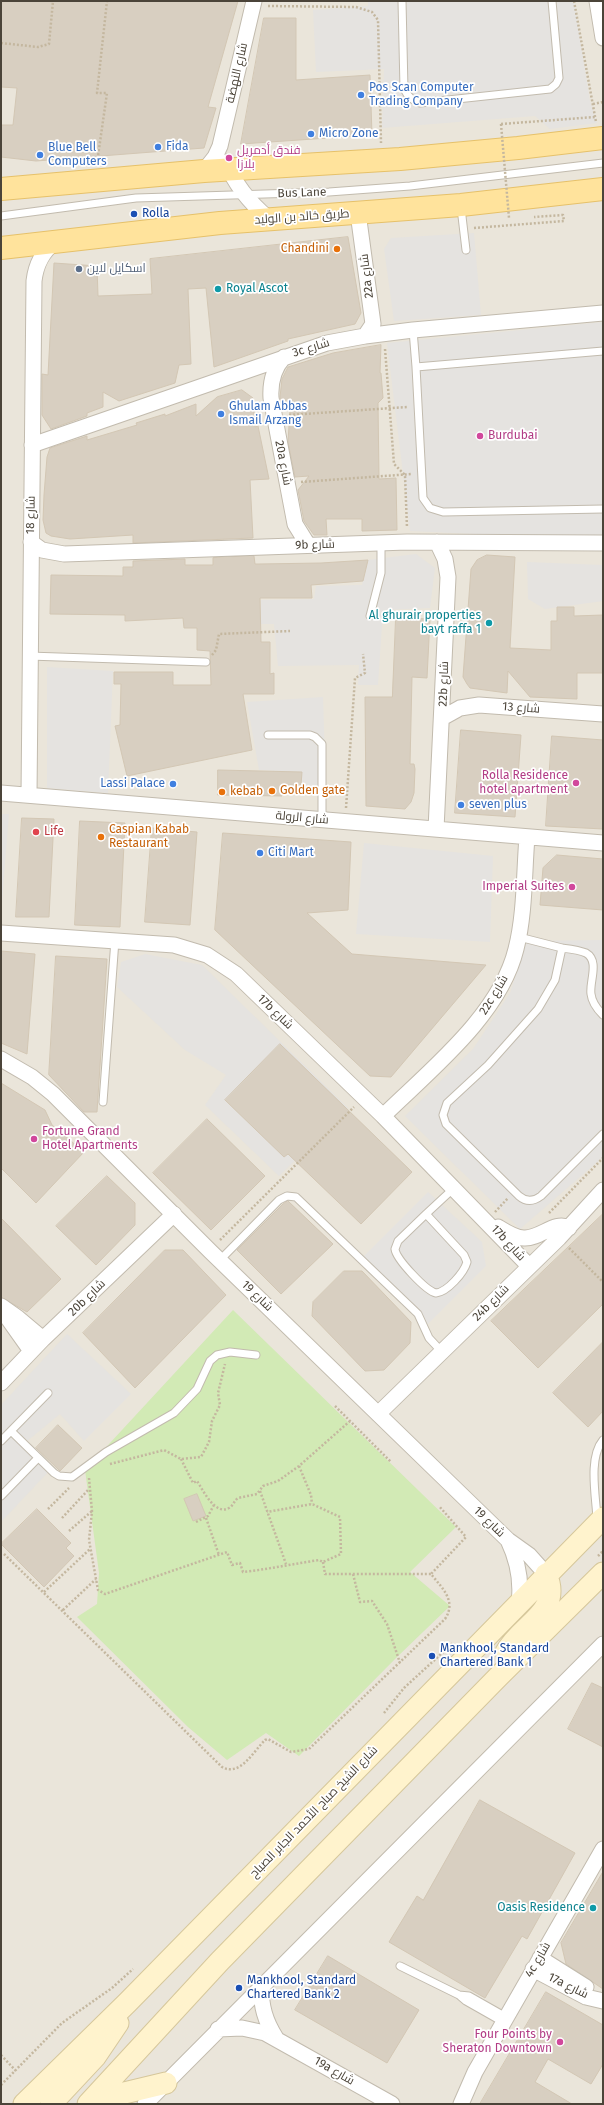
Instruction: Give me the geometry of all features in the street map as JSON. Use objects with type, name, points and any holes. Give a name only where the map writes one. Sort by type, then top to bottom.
[{"type":"main road","points":[[1,189],[204,171],[382,161],[518,148],[601,138]]},
{"type":"main road","name":"طريق خالد بن الوليد","points":[[1,248],[268,218],[461,205],[603,190]]},
{"type":"main road","name":"شارع الشيخ صباح الأحمد الجابر الصباح","points":[[15,2104],[36,2101],[127,2003],[600,1520]]},
{"type":"main road","points":[[90,2103],[220,1961],[498,1677],[603,1573]]},
{"type":"main road","points":[[498,1677],[508,1649],[548,1605],[551,1587],[546,1574]]},
{"type":"main road","points":[[90,2103],[166,2083]]},
{"type":"street","points":[[597,1],[603,38]]},
{"type":"street","name":"شارع النهضة","points":[[204,171],[215,157],[220,146],[261,4]]},
{"type":"street","points":[[220,146],[229,170],[244,194],[268,218]]},
{"type":"street","name":"22a شارع","points":[[358,213],[373,324],[365,336]]},
{"type":"street","name":"شارع 18","points":[[29,795],[30,542],[35,272],[42,255],[55,242]]},
{"type":"street","name":"3c شارع","points":[[32,445],[327,343],[365,336],[413,330],[603,313]]},
{"type":"street","name":"20a شارع","points":[[284,357],[276,368],[271,380],[271,394],[295,524],[308,545]]},
{"type":"street","name":"9b شارع","points":[[30,542],[42,550],[64,554],[407,542],[603,544]]},
{"type":"street","name":"22b شارع","points":[[436,829],[448,577],[446,559],[437,542]]},
{"type":"street","name":"شارع 13","points":[[442,718],[460,708],[479,705],[603,714]]},
{"type":"street","name":"شارع الرولة","points":[[1,793],[603,843]]},
{"type":"street","name":"22c شارع","points":[[383,1116],[468,1032],[485,1011],[506,976],[519,937],[527,837]]},
{"type":"street","name":"17b شارع","points":[[1,933],[174,944],[207,955],[222,963],[236,974],[364,1097],[487,1221],[529,1266]]},
{"type":"street","name":"شارع 19","points":[[1,1059],[32,1077],[53,1094],[378,1414],[508,1540],[529,1555],[546,1574]]},
{"type":"street","name":"24b شارع","points":[[378,1414],[564,1233],[603,1190]]},
{"type":"street","name":"20b شارع","points":[[1,1383],[43,1339],[174,1214]]},
{"type":"street","name":"17b شارع","points":[[487,1221],[512,1235],[525,1238],[538,1236],[558,1226],[564,1233]]},
{"type":"street","points":[[1,1308],[18,1318],[43,1339]]},
{"type":"street","points":[[1,1308],[31,1351]]},
{"type":"street","name":"شارع 19","points":[[508,1540],[518,1564],[521,1590],[519,1603]]},
{"type":"street","points":[[145,2104],[603,1644]]},
{"type":"street","name":"4c شارع","points":[[461,2104],[475,2072],[603,1849]]},
{"type":"street","name":"17a شارع","points":[[537,1963],[582,1995],[603,2000]]},
{"type":"street","points":[[261,1986],[261,1997],[265,2018],[276,2038]]},
{"type":"street","name":"19a شارع","points":[[218,2029],[242,2028],[254,2030],[276,2038],[392,2104]]},
{"type":"street","name":"4c شارع","points":[[450,2104],[475,2072]]},
{"type":"lane","points":[[402,1],[404,89],[407,96],[413,101],[420,102],[550,89],[556,84],[559,78],[552,1]]},
{"type":"lane","name":"Bus Lane","points":[[1,216],[136,198],[329,192],[410,186],[603,163]]},
{"type":"lane","points":[[461,205],[466,250]]},
{"type":"lane","points":[[413,330],[423,498],[430,508],[436,511],[603,509]]},
{"type":"lane","points":[[416,367],[603,351]]},
{"type":"lane","points":[[370,616],[381,573],[381,543]]},
{"type":"lane","points":[[29,656],[206,662]]},
{"type":"lane","points":[[268,735],[310,735],[315,737],[322,744],[322,820]]},
{"type":"lane","points":[[519,937],[583,952],[591,957],[593,965],[591,994],[594,1005],[603,1015]]},
{"type":"lane","points":[[104,1102],[116,940]]},
{"type":"lane","points":[[562,948],[554,980],[538,1009],[488,1065],[447,1103],[443,1111],[446,1124],[514,1191],[527,1201],[537,1199],[603,1134]]},
{"type":"lane","points":[[426,1214],[464,1255],[467,1262],[464,1270],[444,1291],[436,1294],[428,1290],[398,1258],[395,1249],[398,1241],[426,1214],[454,1188]]},
{"type":"lane","points":[[215,1255],[279,1200],[287,1196],[296,1197],[418,1314],[429,1338],[442,1352]]},
{"type":"lane","points":[[11,1431],[38,1458],[59,1476],[72,1476],[106,1452],[174,1413],[197,1389],[210,1361],[217,1355],[230,1352],[256,1355]]},
{"type":"lane","points":[[1,1441],[48,1393]]},
{"type":"lane","points":[[600,1520],[594,1461],[598,1447],[603,1440]]},
{"type":"lane","points":[[1,1496],[38,1458]]},
{"type":"lane","points":[[400,1966],[505,2020]]},
{"type":"path","points":[[1,43],[38,47],[49,44],[52,1]]},
{"type":"path","points":[[95,181],[107,93],[97,93],[107,1]]},
{"type":"path","points":[[574,1],[595,117],[601,138]]},
{"type":"path","points":[[261,4],[356,7],[372,12],[378,20],[382,161]]},
{"type":"path","points":[[593,104],[603,102]]},
{"type":"path","points":[[509,218],[502,124],[595,117]]},
{"type":"path","points":[[464,229],[564,221],[563,215],[551,216]]},
{"type":"path","points":[[384,334],[394,464],[406,475],[407,542]]},
{"type":"path","points":[[274,416],[418,407]]},
{"type":"path","points":[[287,483],[422,474]]},
{"type":"path","points":[[206,662],[216,650],[219,634],[290,631]]},
{"type":"path","points":[[345,822],[355,678],[366,673],[363,654]]},
{"type":"path","points":[[215,1255],[364,1097]]},
{"type":"path","points":[[487,1221],[514,1191]]},
{"type":"path","points":[[564,1233],[603,1282]]},
{"type":"path","points":[[180,1459],[198,1458],[203,1454],[209,1442],[212,1421],[220,1405],[218,1393],[225,1364],[232,1364]]},
{"type":"path","points":[[334,1406],[391,1462]]},
{"type":"path","points":[[106,1465],[164,1450],[180,1459],[193,1483],[196,1481],[214,1505],[222,1508],[230,1508],[238,1498],[255,1495],[263,1486],[278,1481],[299,1466],[350,1421]]},
{"type":"path","points":[[299,1466],[311,1495],[312,1504]]},
{"type":"path","points":[[90,1474],[92,1511],[89,1536],[98,1590],[101,1593],[109,1594],[228,1552],[232,1565],[240,1563],[243,1572],[280,1568],[286,1564],[319,1560],[323,1562],[339,1556],[342,1552],[340,1517],[312,1504],[267,1512]]},
{"type":"path","points":[[48,1509],[72,1484],[72,1476]]},
{"type":"path","points":[[62,1518],[90,1489]]},
{"type":"path","points":[[260,1490],[286,1564]]},
{"type":"path","points":[[196,1522],[206,1518],[214,1505]]},
{"type":"path","points":[[323,1562],[325,1574],[431,1574],[466,1537],[439,1506]]},
{"type":"path","points":[[69,1531],[92,1511]]},
{"type":"path","points":[[206,1518],[219,1554]]},
{"type":"path","points":[[44,1592],[91,1548]]},
{"type":"path","points":[[4,1554],[226,1769],[240,1767],[265,1740],[268,1739],[291,1752],[303,1752],[309,1749],[400,1663],[444,1619],[449,1611],[449,1601],[447,1595],[431,1574]]},
{"type":"path","points":[[353,1574],[360,1602],[372,1601],[376,1607],[387,1624],[400,1663]]},
{"type":"path","points":[[63,1610],[96,1579]]},
{"type":"path","points":[[381,1717],[404,1688],[458,1639]]},
{"type":"path","points":[[1,2085],[62,2023],[112,1988],[137,1965]]},
{"type":"path","points":[[1,2055],[16,2071]]},
{"type":"shaded area","points":[[1,1],[603,1],[603,2104],[1,2104]]},
{"type":"shaded area","points":[[368,1],[574,1],[590,101],[597,123],[550,129],[535,116],[382,128],[384,69],[316,72],[313,10],[368,6]]},
{"type":"shaded area","points":[[474,233],[481,315],[394,321],[384,249],[391,238]]},
{"type":"shaded area","points":[[603,322],[603,540],[410,531],[387,343]]},
{"type":"shaded area","points":[[416,554],[435,568],[430,608],[383,610],[378,685],[358,685],[359,665],[278,666],[274,624],[261,624],[261,600],[314,599],[316,586],[362,585],[368,560]]},
{"type":"shaded area","points":[[527,562],[603,565],[603,601],[545,609],[528,599]]},
{"type":"shaded area","points":[[47,667],[113,671],[108,793],[47,788]]},
{"type":"shaded area","points":[[323,697],[326,793],[282,786],[282,771],[259,770],[247,702]]},
{"type":"shaded area","points":[[1,814],[9,814],[1,914]]},
{"type":"shaded area","points":[[364,843],[493,856],[490,942],[356,934]]},
{"type":"shaded area","points":[[603,940],[603,1157],[520,1229],[405,1116],[473,1049],[510,993],[527,941]]},
{"type":"shaded area","points":[[145,954],[202,965],[348,1108],[279,1176],[205,1105],[226,1075],[185,1050],[117,987],[121,962]]},
{"type":"shaded area","points":[[428,1192],[482,1242],[486,1266],[426,1326],[362,1258]]},
{"type":"shaded area","points":[[67,1334],[131,1394],[84,1441],[60,1414],[26,1442],[52,1468],[1,1522],[1,1405]]},
{"type":"green space","points":[[233,1310],[456,1527],[410,1572],[450,1606],[299,1756],[266,1733],[227,1760],[188,1727],[77,1617],[97,1604],[99,1573],[85,1470]]},
{"type":"building","points":[[1,1],[238,1],[208,107],[216,108],[204,148],[36,161],[1,157],[1,125],[13,125],[17,88],[1,87]]},
{"type":"building","points":[[264,18],[296,18],[296,80],[370,75],[372,135],[241,144]]},
{"type":"building","points":[[348,237],[361,313],[355,324],[288,339],[288,341],[214,367],[206,288],[188,289],[191,364],[179,365],[175,383],[119,401],[103,392],[103,407],[87,413],[87,416],[51,429],[42,415],[42,374],[48,375],[54,263],[97,266],[98,296],[152,294],[150,259]]},
{"type":"building","points":[[381,345],[380,373],[383,398],[378,403],[379,479],[396,478],[397,530],[362,531],[362,519],[326,519],[327,535],[314,535],[304,521],[298,490],[309,476],[295,477],[288,442],[290,410],[283,410],[280,397],[282,379],[288,367],[333,353]]},
{"type":"building","points":[[242,390],[253,398],[255,427],[258,426],[269,479],[250,480],[253,538],[133,543],[133,535],[70,539],[51,536],[46,533],[43,520],[44,495],[47,457],[50,448],[87,436],[87,440],[137,425],[136,423],[165,414],[165,416],[196,404],[196,416],[217,397]]},
{"type":"building","points":[[487,555],[515,557],[510,648],[551,650],[551,621],[557,621],[557,607],[574,607],[574,616],[603,615],[603,673],[577,673],[577,699],[530,697],[508,671],[507,693],[470,688],[467,684],[463,677],[471,569],[477,560]]},
{"type":"building","points":[[254,556],[255,564],[321,563],[368,560],[363,581],[311,585],[312,598],[260,598],[261,642],[270,642],[270,674],[274,673],[274,694],[243,694],[252,750],[127,776],[115,726],[120,725],[121,684],[114,684],[114,672],[173,672],[173,685],[211,685],[210,651],[197,650],[197,628],[184,628],[183,618],[125,621],[125,615],[50,614],[51,575],[123,576],[123,567],[133,567],[133,561],[185,559],[185,565],[213,565],[213,558]]},
{"type":"building","points":[[396,618],[430,619],[427,678],[412,677],[410,764],[414,764],[415,769],[414,793],[411,802],[405,809],[366,806],[365,697],[392,697]]},
{"type":"building","points":[[461,730],[521,735],[515,817],[455,813]]},
{"type":"building","name":"Rolla Residence hotel apartment","points":[[552,736],[603,740],[603,829],[546,826]]},
{"type":"building","points":[[218,770],[302,772],[301,785],[282,785],[282,796],[218,795]]},
{"type":"building","points":[[22,818],[54,819],[49,917],[16,917]]},
{"type":"building","points":[[80,821],[125,823],[120,927],[75,925]]},
{"type":"building","points":[[152,828],[197,832],[190,925],[145,922]]},
{"type":"building","points":[[223,833],[351,842],[348,910],[307,913],[352,954],[486,965],[391,1077],[370,1076],[215,930]]},
{"type":"building","name":"Imperial Suites","points":[[557,855],[603,859],[603,910],[540,905],[543,868]]},
{"type":"building","points":[[1,951],[35,954],[27,1054],[1,1043]]},
{"type":"building","points":[[56,956],[107,959],[97,1112],[84,1112],[49,1075]]},
{"type":"building","points":[[280,1044],[412,1172],[361,1224],[288,1154],[284,1157],[225,1100]]},
{"type":"building","name":"Fortune Grand Hotel Apartments","points":[[1,1083],[45,1110],[52,1125],[84,1152],[36,1203],[1,1168]]},
{"type":"building","points":[[207,1119],[265,1176],[211,1230],[153,1173]]},
{"type":"building","points":[[107,1176],[135,1203],[135,1225],[96,1265],[56,1226]]},
{"type":"building","points":[[288,1201],[333,1244],[281,1294],[237,1250],[283,1204]]},
{"type":"building","points":[[603,1214],[603,1304],[538,1368],[491,1321]]},
{"type":"building","points":[[1,1218],[61,1279],[27,1312],[1,1297]]},
{"type":"building","points":[[165,1250],[183,1250],[226,1295],[135,1388],[83,1333]]},
{"type":"building","points":[[344,1271],[362,1271],[411,1322],[410,1343],[384,1370],[365,1371],[312,1316],[313,1302]]},
{"type":"building","points":[[603,1342],[603,1411],[588,1427],[553,1393]]},
{"type":"building","points":[[58,1425],[82,1448],[60,1471],[36,1448]]},
{"type":"building","points":[[197,1494],[206,1516],[193,1521],[184,1499]]},
{"type":"building","points":[[37,1509],[71,1543],[66,1548],[74,1556],[44,1587],[1,1544]]},
{"type":"building","points":[[592,1683],[603,1688],[603,1747],[568,1729]]},
{"type":"building","points":[[480,1800],[575,1853],[527,1939],[522,1936],[485,1998],[389,1942],[417,1896],[423,1900]]},
{"type":"building","name":"Oasis Residence","points":[[603,1872],[603,1989],[566,1964],[561,1943]]},
{"type":"building","points":[[328,1956],[419,2010],[387,2063],[295,2010]]},
{"type":"building","name":"Four Points by Sheraton Downtown","points":[[546,1992],[603,2025],[603,2064],[591,2084],[548,2059],[535,2082],[572,2104],[480,2104]]},
{"type":"place","name":"Pos Scan Computer Trading Company","points":[[361,95]]},
{"type":"place","name":"Micro Zone","points":[[311,134]]},
{"type":"place","name":"Fida","points":[[158,147]]},
{"type":"place","name":"Blue Bell Computers","points":[[40,155]]},
{"type":"place","name":"فندق أدمريل بلازا","points":[[229,158]]},
{"type":"place","name":"Rolla","points":[[134,214]]},
{"type":"place","name":"Chandini","points":[[337,249]]},
{"type":"place","name":"اسكايل لاين","points":[[79,269]]},
{"type":"place","name":"Royal Ascot","points":[[218,289]]},
{"type":"place","name":"Ghulam Abbas Ismail Arzang","points":[[221,414]]},
{"type":"place","name":"Burdubai","points":[[480,436]]},
{"type":"place","name":"Al ghurair properties bayt raffa 1","points":[[489,623]]},
{"type":"place","name":"Rolla Residence hotel apartment","points":[[576,783]]},
{"type":"place","name":"Lassi Palace","points":[[173,784]]},
{"type":"place","name":"Golden gate","points":[[272,791]]},
{"type":"place","name":"kebab","points":[[222,792]]},
{"type":"place","name":"seven plus","points":[[461,805]]},
{"type":"place","name":"Life","points":[[36,832]]},
{"type":"place","name":"Caspian Kabab Restaurant","points":[[101,837]]},
{"type":"place","name":"Citi Mart","points":[[260,853]]},
{"type":"place","name":"Imperial Suites","points":[[572,887]]},
{"type":"place","name":"Fortune Grand Hotel Apartments","points":[[34,1139]]},
{"type":"place","name":"Mankhool, Standard Chartered Bank 1","points":[[432,1656]]},
{"type":"place","name":"Oasis Residence","points":[[593,1908]]},
{"type":"place","name":"Mankhool, Standard Chartered Bank 2","points":[[239,1988]]},
{"type":"place","name":"Four Points by Sheraton Downtown","points":[[560,2042]]}]
